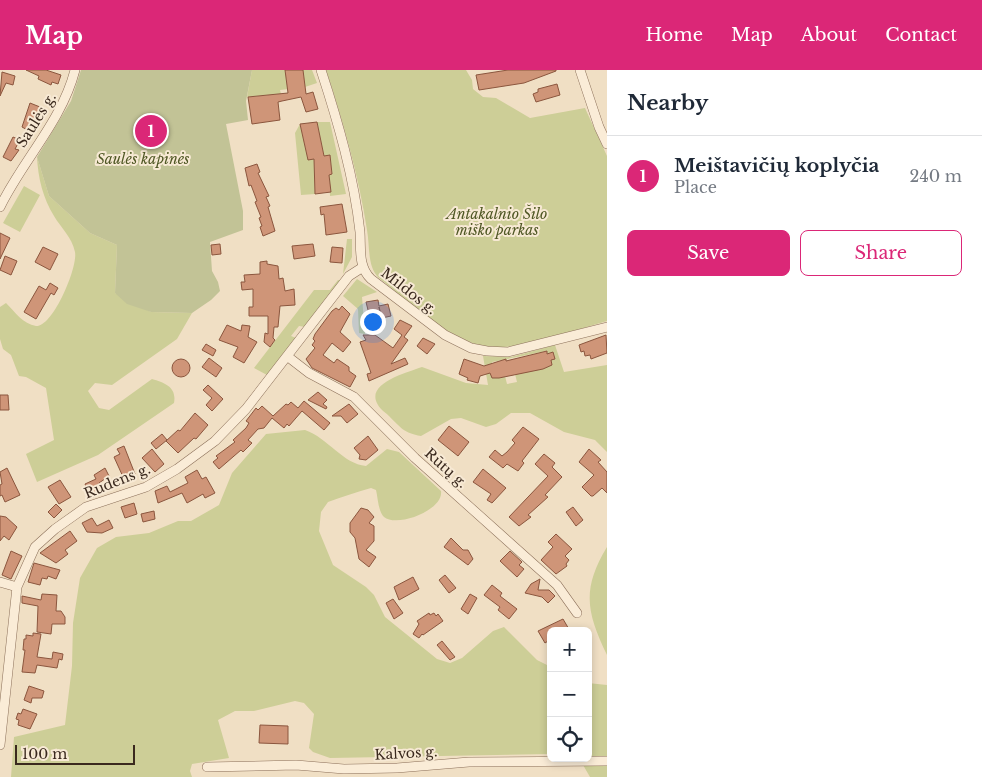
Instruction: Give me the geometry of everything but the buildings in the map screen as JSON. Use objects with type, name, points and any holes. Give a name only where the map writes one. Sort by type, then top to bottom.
[{"type":"street","name":"Saulės g.","points":[[0,207],[13,182],[62,106],[75,70]]},
{"type":"street","name":"Mildos g.","points":[[321,70],[337,120],[354,199],[363,267],[371,279],[435,329],[456,342],[471,348],[491,352],[508,352],[607,327]]},
{"type":"street","points":[[580,70],[598,127],[607,144]]},
{"type":"street","name":"Rudens g.","points":[[0,745],[17,587],[35,547],[54,528],[86,507],[146,487],[200,454],[239,416],[350,276],[363,267]]},
{"type":"street","name":"Rūtų g.","points":[[287,356],[309,373],[359,402],[415,458],[557,586],[577,613]]},
{"type":"street","points":[[0,582],[17,587]]},
{"type":"street","name":"Kalvos g.","points":[[207,767],[296,765],[344,769],[397,768],[469,762],[607,761]]},
{"type":"green space","name":"Saulės kapinės","points":[[81,70],[252,70],[246,101],[248,120],[226,124],[243,211],[243,230],[210,242],[212,271],[220,291],[211,300],[192,313],[151,312],[127,304],[115,293],[117,245],[90,233],[49,196],[37,157],[71,101]]},
{"type":"green space","points":[[252,70],[285,70],[289,89],[280,90],[281,94],[247,97]]},
{"type":"green space","points":[[303,70],[312,70],[317,83],[305,87]]},
{"type":"green space","name":"Antakalnio Šilo miško parkas","points":[[326,70],[466,70],[472,80],[473,89],[483,97],[496,98],[530,118],[585,108],[607,156],[607,321],[529,344],[497,347],[484,346],[456,336],[442,328],[379,278],[372,268],[364,210],[355,170]]},
{"type":"green space","points":[[317,122],[330,122],[346,194],[330,196],[329,175],[332,174],[330,156],[324,156]]},
{"type":"green space","points":[[300,124],[308,159],[314,159],[315,194],[301,195],[295,133]]},
{"type":"green space","points":[[37,157],[49,196],[90,233],[117,245],[115,293],[151,312],[192,313],[177,339],[112,385],[95,383],[88,391],[99,408],[109,410],[152,379],[172,389],[174,403],[98,455],[37,482],[26,454],[54,440],[46,388],[26,377],[19,376],[11,355],[3,349],[0,339],[0,307],[6,303],[27,323],[36,326],[43,324],[57,307],[63,295],[73,270],[75,252],[69,237],[54,216],[44,195]]},
{"type":"green space","points":[[24,186],[40,195],[20,232],[3,223]]},
{"type":"green space","points":[[347,239],[352,239],[352,257],[343,274]]},
{"type":"green space","points":[[357,279],[377,292],[362,297],[365,334],[359,333],[358,309],[343,296]]},
{"type":"green space","points":[[340,280],[306,327],[299,326],[291,336],[296,338],[267,375],[254,368],[314,290],[330,290]]},
{"type":"green space","points":[[555,345],[564,372],[607,365],[607,452],[595,440],[564,432],[530,413],[511,413],[496,424],[486,427],[461,418],[451,419],[421,436],[415,435],[407,432],[397,424],[379,406],[375,397],[377,390],[382,385],[399,375],[422,367],[466,383],[488,385],[483,356],[511,357]],"holes":[[[547,351],[547,354],[553,352],[555,359],[551,360],[552,365],[515,374],[517,382],[507,384],[505,376],[492,378],[492,362]]]},
{"type":"green space","points":[[305,430],[321,439],[350,461],[366,466],[387,449],[399,452],[441,491],[440,498],[428,510],[409,519],[399,520],[390,520],[384,517],[379,508],[376,490],[371,488],[349,495],[328,502],[321,512],[319,531],[333,565],[366,587],[374,595],[385,617],[437,659],[450,663],[462,658],[493,631],[504,627],[537,660],[547,665],[547,754],[330,758],[313,752],[309,748],[314,714],[304,703],[295,701],[254,711],[235,711],[218,720],[229,758],[192,764],[190,771],[192,777],[11,777],[14,737],[65,725],[72,666],[73,623],[80,578],[97,548],[116,537],[149,533],[178,521],[191,521],[219,505],[232,473],[266,434]]},
{"type":"green space","points":[[607,547],[607,655],[591,614],[590,589],[593,576]]},
{"type":"green space","points":[[592,683],[607,685],[607,777],[590,777],[581,762],[592,762]]},
{"type":"place","name":"Meištavičių koplyčia","points":[[151,131]]}]
